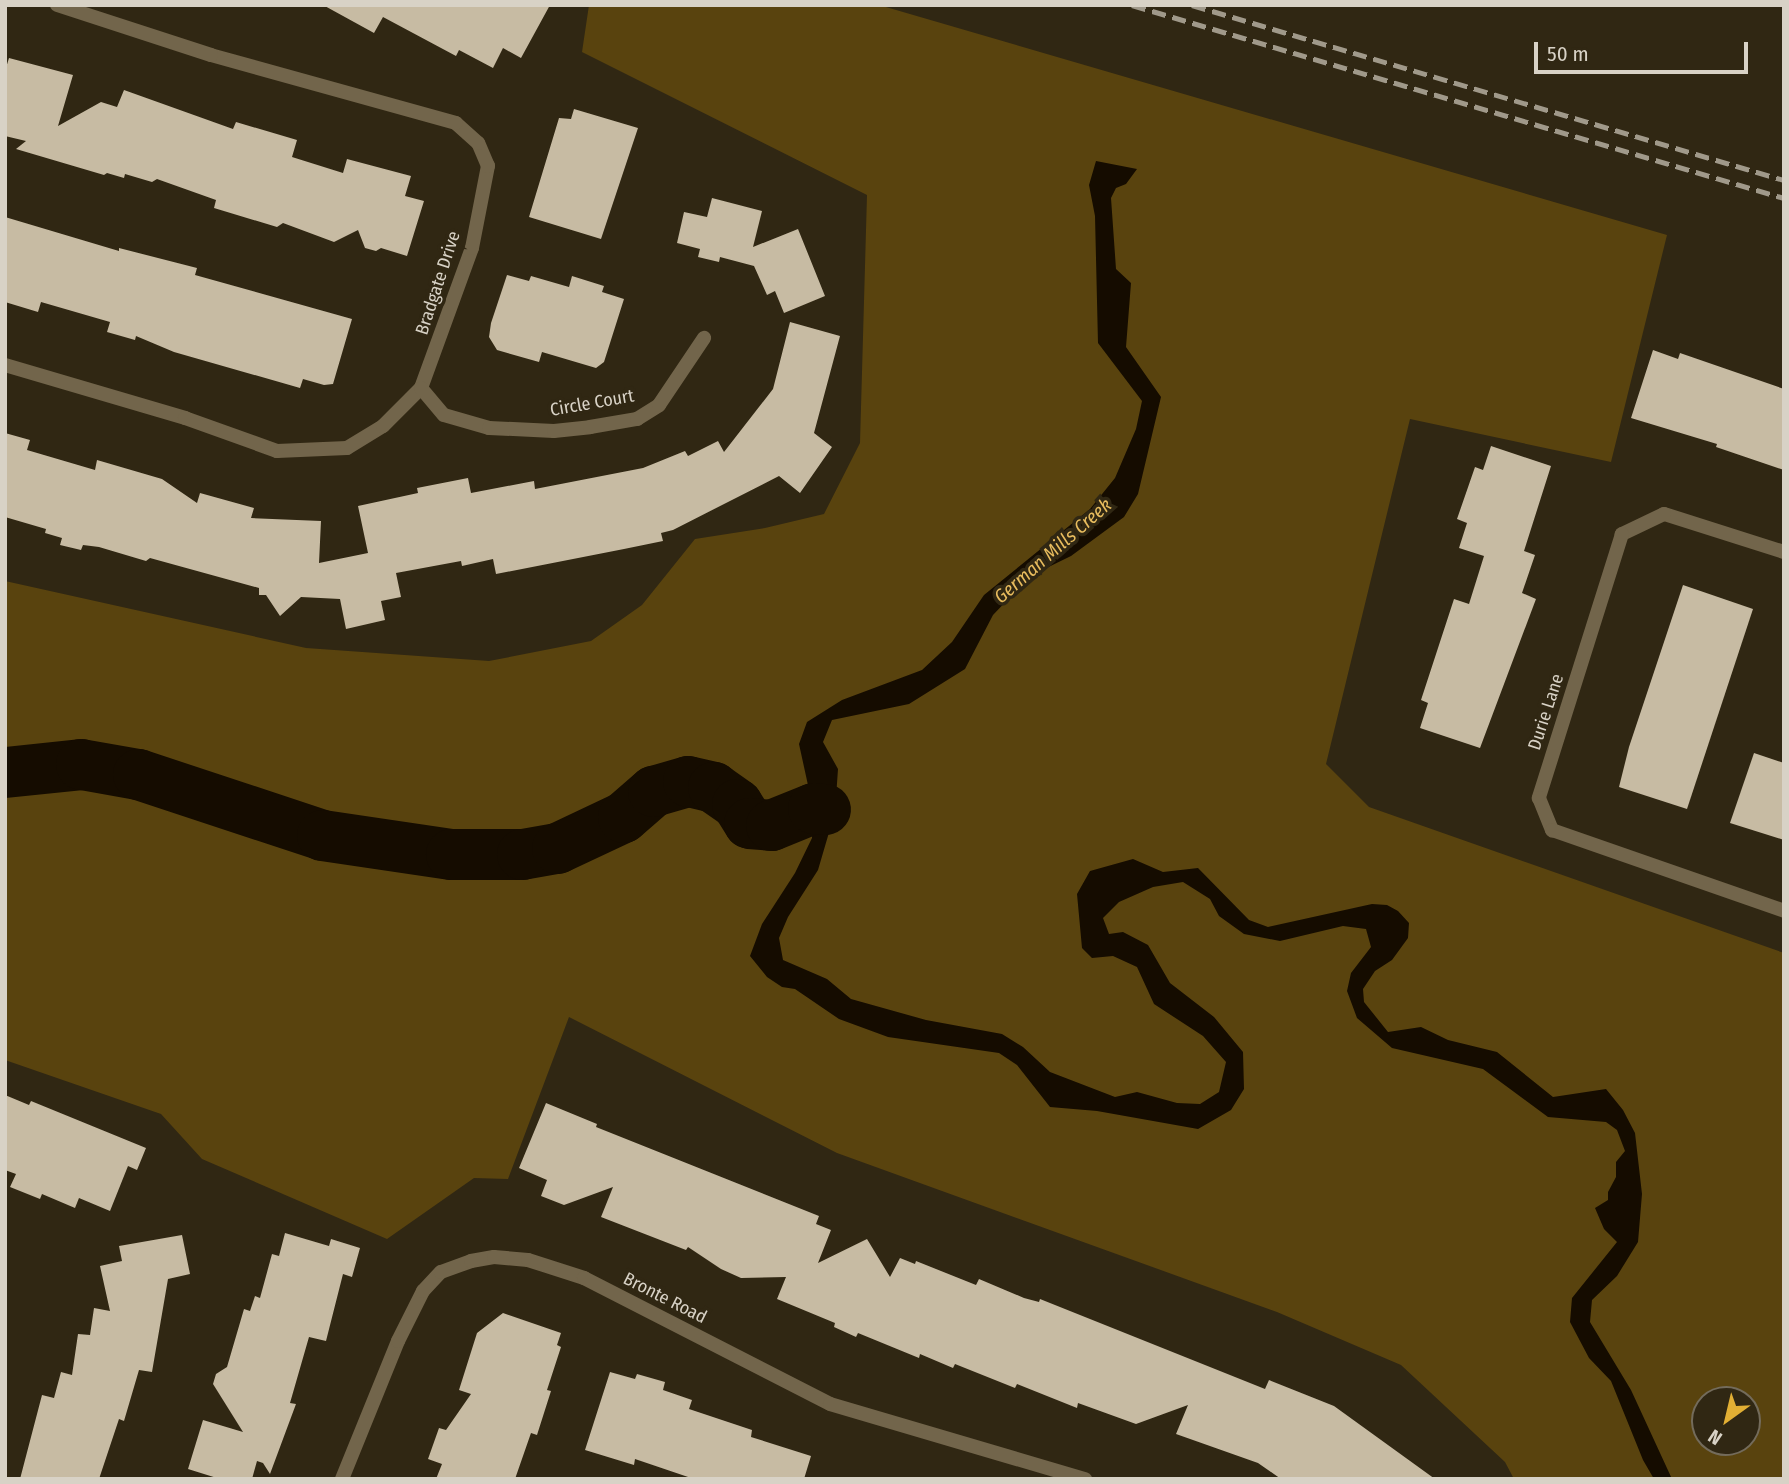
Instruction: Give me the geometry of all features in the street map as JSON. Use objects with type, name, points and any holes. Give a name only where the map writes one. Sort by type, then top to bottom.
[{"type":"street","name":"Bradgate Drive","points":[[5,365],[186,418],[277,451],[347,448],[383,426],[421,388],[472,248],[488,166],[478,143],[456,123],[211,55],[57,5]]},
{"type":"street","name":"Circle Court","points":[[421,388],[444,415],[489,428],[554,431],[637,419],[659,405],[704,338]]},
{"type":"street","name":"Durie Lane","points":[[1784,552],[1664,514],[1622,534],[1538,798],[1552,830],[1784,911]]},
{"type":"street","name":"Bronte Road","points":[[342,1479],[398,1341],[423,1291],[441,1272],[471,1261],[494,1257],[528,1260],[584,1278],[830,1404],[1084,1479]]},
{"type":"shaded area","points":[[589,5],[879,5],[1667,235],[1611,462],[1410,419],[1326,764],[1369,807],[1784,953],[1784,1479],[1514,1479],[1505,1462],[1401,1365],[1277,1312],[837,1153],[569,1017],[508,1179],[474,1178],[387,1239],[202,1159],[161,1114],[5,1060],[5,581],[306,648],[489,661],[591,641],[642,605],[695,539],[765,528],[824,514],[860,443],[867,195],[582,52]]},
{"type":"water","name":"German Mills Creek","points":[[1096,161],[1137,169],[1126,184],[1116,188],[1111,198],[1116,269],[1131,283],[1126,347],[1161,397],[1138,494],[1124,517],[1071,556],[1030,576],[993,615],[965,669],[909,704],[832,720],[823,742],[838,769],[835,812],[818,870],[788,917],[779,938],[783,960],[827,979],[851,999],[926,1020],[1002,1034],[1023,1047],[1050,1072],[1115,1097],[1137,1092],[1177,1103],[1200,1104],[1219,1092],[1226,1062],[1203,1036],[1154,1004],[1137,967],[1113,956],[1092,958],[1082,948],[1077,894],[1090,871],[1133,859],[1163,872],[1198,868],[1249,920],[1268,927],[1372,904],[1387,905],[1398,911],[1409,923],[1408,938],[1392,960],[1375,971],[1363,989],[1364,1002],[1388,1032],[1421,1027],[1448,1040],[1497,1052],[1553,1097],[1606,1089],[1623,1110],[1635,1133],[1642,1194],[1638,1242],[1617,1276],[1592,1300],[1590,1322],[1631,1390],[1672,1479],[1654,1479],[1643,1460],[1611,1381],[1589,1358],[1570,1322],[1572,1298],[1617,1242],[1604,1229],[1595,1208],[1608,1200],[1608,1192],[1616,1177],[1616,1162],[1625,1151],[1617,1130],[1606,1122],[1548,1117],[1483,1069],[1392,1048],[1357,1018],[1347,991],[1351,973],[1371,947],[1366,929],[1343,926],[1280,941],[1244,934],[1219,916],[1210,899],[1183,882],[1153,887],[1119,902],[1103,918],[1109,934],[1123,932],[1148,945],[1170,983],[1214,1017],[1243,1052],[1244,1089],[1231,1110],[1198,1129],[1097,1111],[1050,1107],[1017,1065],[999,1053],[888,1037],[839,1019],[795,989],[782,987],[767,977],[750,956],[762,924],[795,873],[812,838],[813,808],[799,744],[807,722],[842,700],[922,670],[952,642],[984,595],[1090,509],[1115,478],[1136,429],[1142,401],[1098,343],[1095,216],[1089,185]]},
{"type":"building","points":[[323,5],[550,5],[521,58],[503,48],[493,68],[459,50],[456,56],[383,17],[374,33]]},
{"type":"building","points":[[9,58],[73,75],[58,126],[101,102],[117,107],[124,90],[233,129],[236,122],[297,140],[292,157],[343,173],[347,159],[411,176],[405,196],[424,201],[407,256],[381,248],[376,251],[365,248],[358,230],[334,242],[283,223],[277,227],[214,208],[216,200],[157,179],[152,182],[125,174],[124,178],[107,173],[104,175],[16,149],[26,141],[5,136],[5,71]]},
{"type":"building","points":[[574,109],[638,128],[601,239],[529,217],[559,118],[571,119]]},
{"type":"building","points":[[712,198],[762,211],[753,247],[798,229],[825,296],[784,313],[775,291],[767,295],[754,266],[720,257],[719,262],[698,257],[700,249],[677,243],[684,212],[707,217]]},
{"type":"building","points":[[5,217],[119,251],[119,248],[197,268],[195,275],[352,319],[333,384],[324,385],[303,379],[300,388],[174,352],[136,336],[135,340],[107,332],[110,322],[41,302],[38,312],[5,302]]},
{"type":"building","points":[[507,275],[529,281],[531,276],[569,287],[572,276],[604,286],[602,292],[624,299],[604,362],[596,368],[542,352],[539,362],[497,350],[489,337]]},
{"type":"building","points":[[790,322],[840,336],[814,433],[832,447],[800,493],[779,476],[673,530],[661,533],[663,541],[496,574],[493,559],[462,566],[461,561],[396,573],[401,597],[381,601],[385,620],[346,629],[340,599],[301,597],[280,616],[266,595],[259,595],[259,588],[150,558],[146,561],[99,547],[83,545],[81,550],[60,545],[62,538],[45,533],[46,529],[5,517],[5,433],[30,440],[27,450],[95,470],[97,460],[162,479],[197,503],[200,493],[254,508],[251,518],[321,521],[319,563],[368,553],[358,506],[418,493],[417,488],[468,478],[471,493],[534,481],[535,489],[643,468],[685,451],[688,456],[718,441],[724,452],[773,389]]},
{"type":"building","points":[[1653,350],[1678,359],[1680,353],[1784,389],[1784,470],[1716,447],[1717,444],[1631,418]]},
{"type":"building","points":[[1491,446],[1551,466],[1524,551],[1535,555],[1522,593],[1536,599],[1480,748],[1420,728],[1428,703],[1421,700],[1454,599],[1469,604],[1484,556],[1459,548],[1467,523],[1457,519],[1475,467],[1483,470]]},
{"type":"building","points":[[1683,585],[1753,609],[1687,809],[1619,787],[1629,747]]},
{"type":"building","points":[[1754,753],[1784,763],[1784,840],[1730,823]]},
{"type":"building","points":[[5,1095],[29,1105],[31,1101],[146,1148],[137,1170],[128,1166],[110,1211],[79,1198],[75,1208],[42,1194],[40,1199],[10,1187],[16,1174],[5,1170]]},
{"type":"building","points":[[546,1103],[597,1124],[596,1127],[819,1216],[816,1224],[831,1230],[818,1263],[867,1239],[890,1277],[900,1258],[915,1264],[916,1261],[976,1285],[979,1279],[1024,1298],[1039,1302],[1040,1299],[1265,1389],[1269,1380],[1334,1406],[1435,1479],[1281,1479],[1258,1463],[1176,1434],[1188,1405],[1136,1424],[1078,1403],[1077,1408],[1017,1384],[1015,1388],[955,1364],[953,1368],[920,1354],[919,1358],[858,1333],[856,1337],[834,1327],[835,1323],[777,1299],[786,1277],[741,1278],[721,1269],[688,1247],[686,1250],[601,1217],[613,1187],[564,1205],[541,1196],[547,1180],[519,1168]]},
{"type":"building","points":[[285,1233],[329,1246],[331,1239],[360,1248],[352,1277],[343,1274],[326,1341],[309,1337],[290,1403],[296,1404],[270,1474],[263,1463],[257,1461],[252,1479],[220,1479],[188,1469],[203,1420],[243,1432],[213,1384],[216,1374],[227,1367],[244,1309],[250,1311],[255,1296],[260,1298],[272,1254],[279,1256]]},
{"type":"building","points":[[182,1235],[190,1274],[168,1279],[152,1372],[139,1370],[124,1421],[119,1419],[99,1479],[20,1479],[42,1395],[54,1398],[61,1372],[72,1375],[78,1334],[90,1335],[94,1308],[110,1311],[100,1266],[122,1261],[119,1246]]},
{"type":"building","points":[[503,1313],[561,1333],[557,1345],[561,1347],[547,1390],[551,1391],[537,1435],[531,1433],[515,1479],[436,1479],[442,1464],[428,1459],[439,1428],[446,1430],[471,1394],[459,1390],[477,1333]]},
{"type":"building","points":[[610,1372],[635,1379],[637,1374],[665,1382],[663,1390],[692,1400],[689,1409],[752,1430],[751,1437],[811,1456],[804,1479],[694,1479],[635,1459],[634,1465],[585,1450]]},
{"type":"waterway","points":[[5,772],[81,764],[138,774],[322,835],[451,854],[522,854],[557,848],[623,817],[653,791],[688,781],[713,787],[737,804],[749,823],[771,825],[813,808],[825,809]]},
{"type":"railway","points":[[1132,5],[1784,198]]},
{"type":"railway","points":[[1192,5],[1784,180]]}]
